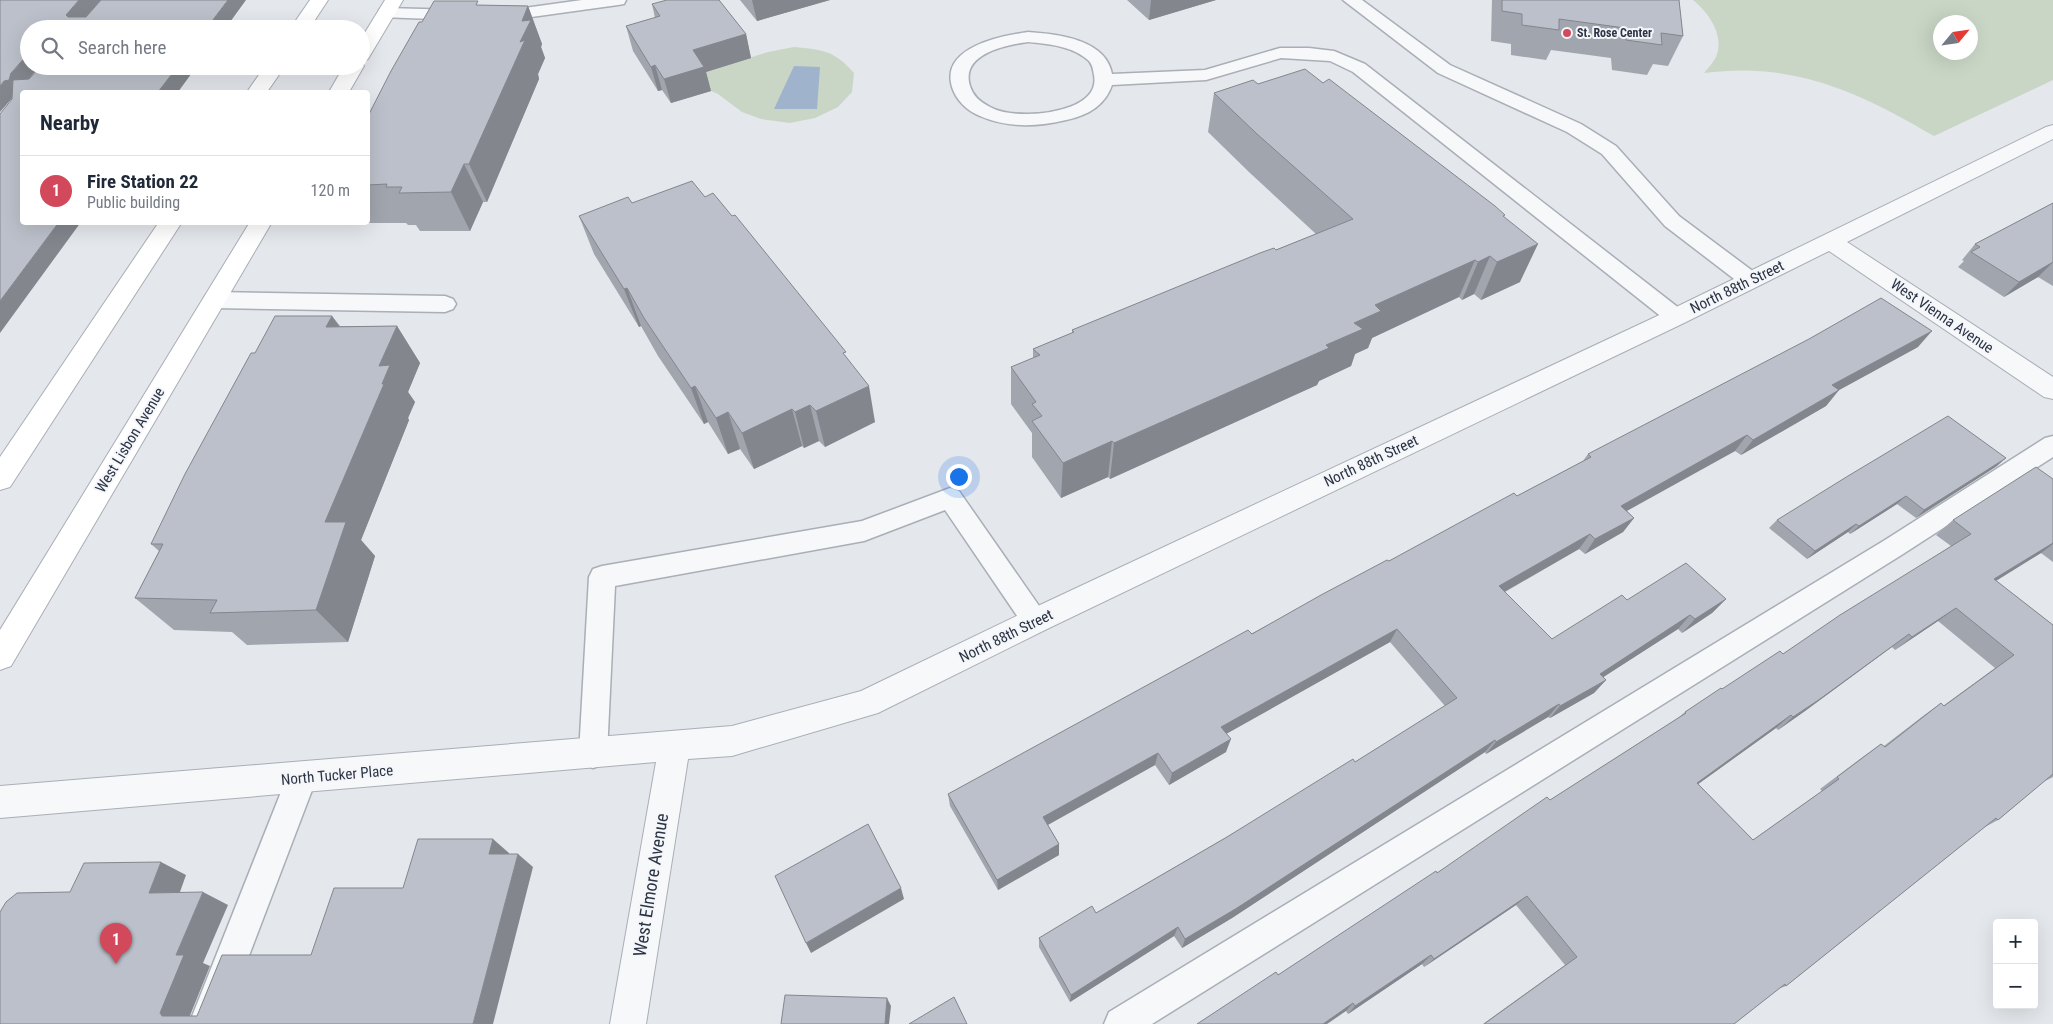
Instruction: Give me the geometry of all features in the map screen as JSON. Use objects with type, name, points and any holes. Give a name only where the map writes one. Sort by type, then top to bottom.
[{"type":"main road","points":[[306,20],[319,0]]},
{"type":"main road","points":[[370,40],[390,6]]},
{"type":"main road","points":[[258,90],[268,75]]},
{"type":"main road","points":[[340,90],[349,75]]},
{"type":"main road","points":[[0,479],[169,225]]},
{"type":"main road","name":"West Lisbon Avenue","points":[[0,657],[259,225]]},
{"type":"street","name":"North 88th Street","points":[[674,747],[732,741],[867,703],[1035,621],[1676,317],[2053,131]]},
{"type":"street","name":"West Vienna Avenue","points":[[1830,241],[2053,390]]},
{"type":"street","name":"North Tucker Place","points":[[0,802],[674,747]]},
{"type":"street","name":"West Elmore Avenue","points":[[628,1024],[674,747]]},
{"type":"lane","points":[[390,6],[501,17],[618,0]]},
{"type":"lane","points":[[1351,0],[1444,69],[1574,128],[1609,150],[1672,221],[1750,280]]},
{"type":"lane","points":[[1028,37],[1051,38],[1071,44],[1089,53],[1100,65],[1104,80],[1099,94],[1086,106],[1067,116],[1043,120],[1017,120],[993,115],[975,106],[964,94],[959,80],[962,67],[972,55],[987,45],[1007,39],[1028,37]]},
{"type":"lane","points":[[1104,80],[1206,75],[1280,53],[1309,52],[1334,56],[1359,68],[1676,317]]},
{"type":"lane","points":[[214,300],[445,304]]},
{"type":"lane","points":[[1121,1024],[1886,552],[2053,445]]},
{"type":"lane","points":[[593,754],[602,576],[864,531],[950,498],[1035,621]]},
{"type":"lane","points":[[206,1024],[302,777]]},
{"type":"green space","points":[[1693,0],[2053,0],[2053,80],[1934,136],[1879,106],[1852,94],[1796,76],[1736,70],[1704,73],[1716,57],[1718,49],[1717,33],[1705,11]]},
{"type":"green space","points":[[794,47],[820,50],[834,55],[854,73],[852,92],[838,107],[815,118],[790,123],[761,119],[742,112],[711,91],[699,74],[768,52]]},
{"type":"water","points":[[794,66],[820,67],[817,109],[774,109]]},
{"type":"building","points":[[0,0],[79,0],[66,15],[68,17],[86,17],[101,0],[228,0],[213,20],[20,20],[20,63],[11,73],[9,80],[4,81],[0,86]]},
{"type":"building","points":[[667,0],[719,0],[746,34],[693,50],[704,67],[664,79],[655,65],[651,67],[626,26],[660,16],[652,4]]},
{"type":"building","points":[[1502,0],[1679,0],[1683,36],[1661,33],[1662,45],[1626,40],[1625,28],[1559,19],[1559,30],[1522,25],[1522,14],[1502,11]]},
{"type":"building","points":[[434,1],[478,1],[476,5],[528,6],[522,21],[531,20],[520,42],[525,40],[469,164],[464,164],[451,192],[399,193],[402,187],[386,187],[387,184],[370,185],[370,112],[419,22],[422,22]]},
{"type":"building","points":[[1305,69],[1323,83],[1329,79],[1495,206],[1505,215],[1503,216],[1538,244],[1497,262],[1490,256],[1478,262],[1475,260],[1375,305],[1381,311],[1354,323],[1363,329],[1326,345],[1329,348],[1114,443],[1112,441],[1063,463],[1032,421],[1042,416],[1032,404],[1036,402],[1011,367],[1040,355],[1033,349],[1074,332],[1072,330],[1260,253],[1274,248],[1276,250],[1353,219],[1214,93],[1253,80],[1258,84]]},
{"type":"building","points":[[33,75],[171,75],[160,90],[20,90],[20,225],[57,225],[0,301],[0,114],[12,99],[13,80],[29,79]]},
{"type":"building","points":[[692,181],[705,197],[713,193],[732,216],[735,215],[846,352],[843,353],[869,386],[816,411],[810,405],[795,412],[792,409],[742,433],[728,412],[716,418],[695,386],[691,388],[644,318],[627,288],[624,289],[579,216],[628,197],[632,203]]},
{"type":"building","points":[[2053,203],[2053,262],[2019,282],[1971,252],[1980,247],[1975,244]]},
{"type":"building","points":[[1881,298],[1932,331],[1832,385],[1839,390],[1753,440],[1747,435],[1621,506],[1634,518],[1595,539],[1590,534],[1499,586],[1552,639],[1622,595],[1627,600],[1686,563],[1726,599],[1695,619],[1690,615],[1600,674],[1606,680],[1560,706],[1559,704],[1496,742],[1495,740],[1237,908],[1185,939],[1178,927],[1071,995],[1039,938],[1092,906],[1096,913],[1227,837],[1353,759],[1355,762],[1457,698],[1397,629],[1221,727],[1231,739],[1172,773],[1158,753],[1043,817],[1059,844],[997,880],[948,794],[1248,630],[1252,634],[1321,595],[1387,560],[1389,561],[1514,493],[1517,496],[1591,457],[1588,454],[1809,339]]},
{"type":"building","points":[[275,316],[332,316],[326,327],[397,326],[379,366],[390,365],[382,384],[384,384],[325,522],[346,522],[316,610],[210,613],[217,600],[135,598],[163,544],[151,544],[185,474],[251,353],[255,353]]},
{"type":"building","points":[[1948,416],[2006,458],[1924,510],[1906,496],[1859,526],[1856,524],[1815,551],[1777,520],[1848,476]]},
{"type":"building","points":[[2036,467],[2053,479],[2053,543],[1994,579],[2053,625],[2053,774],[1998,820],[1996,818],[1786,986],[1785,984],[1734,1024],[1484,1024],[1577,957],[1527,896],[1434,959],[1431,955],[1355,1006],[1353,1003],[1323,1024],[1197,1024],[1276,972],[1278,975],[1436,871],[1437,873],[1547,797],[1550,800],[1686,713],[1721,688],[1780,651],[1783,654],[1840,615],[1971,534],[1953,520]],"holes":[[[1956,608],[2014,655],[1944,706],[1941,703],[1885,747],[1881,744],[1837,777],[1839,779],[1753,840],[1697,783],[1791,715],[1793,717],[1820,699],[1909,634],[1912,637]]]},
{"type":"building","points":[[868,824],[901,888],[806,943],[775,876]]},
{"type":"building","points":[[418,839],[493,839],[489,854],[518,854],[473,1024],[0,1024],[0,912],[6,902],[17,893],[70,892],[84,863],[161,862],[149,893],[203,892],[176,955],[184,955],[160,1013],[162,1016],[197,1016],[222,955],[311,955],[334,888],[403,888]]},
{"type":"building","points":[[785,995],[887,998],[885,1024],[781,1024]]},
{"type":"building","points":[[954,997],[967,1024],[909,1024]]},
{"type":"place","name":"St. Rose Center","points":[[1567,33]]},
{"type":"place","name":"Fire Station 22","points":[[116,964]]}]
